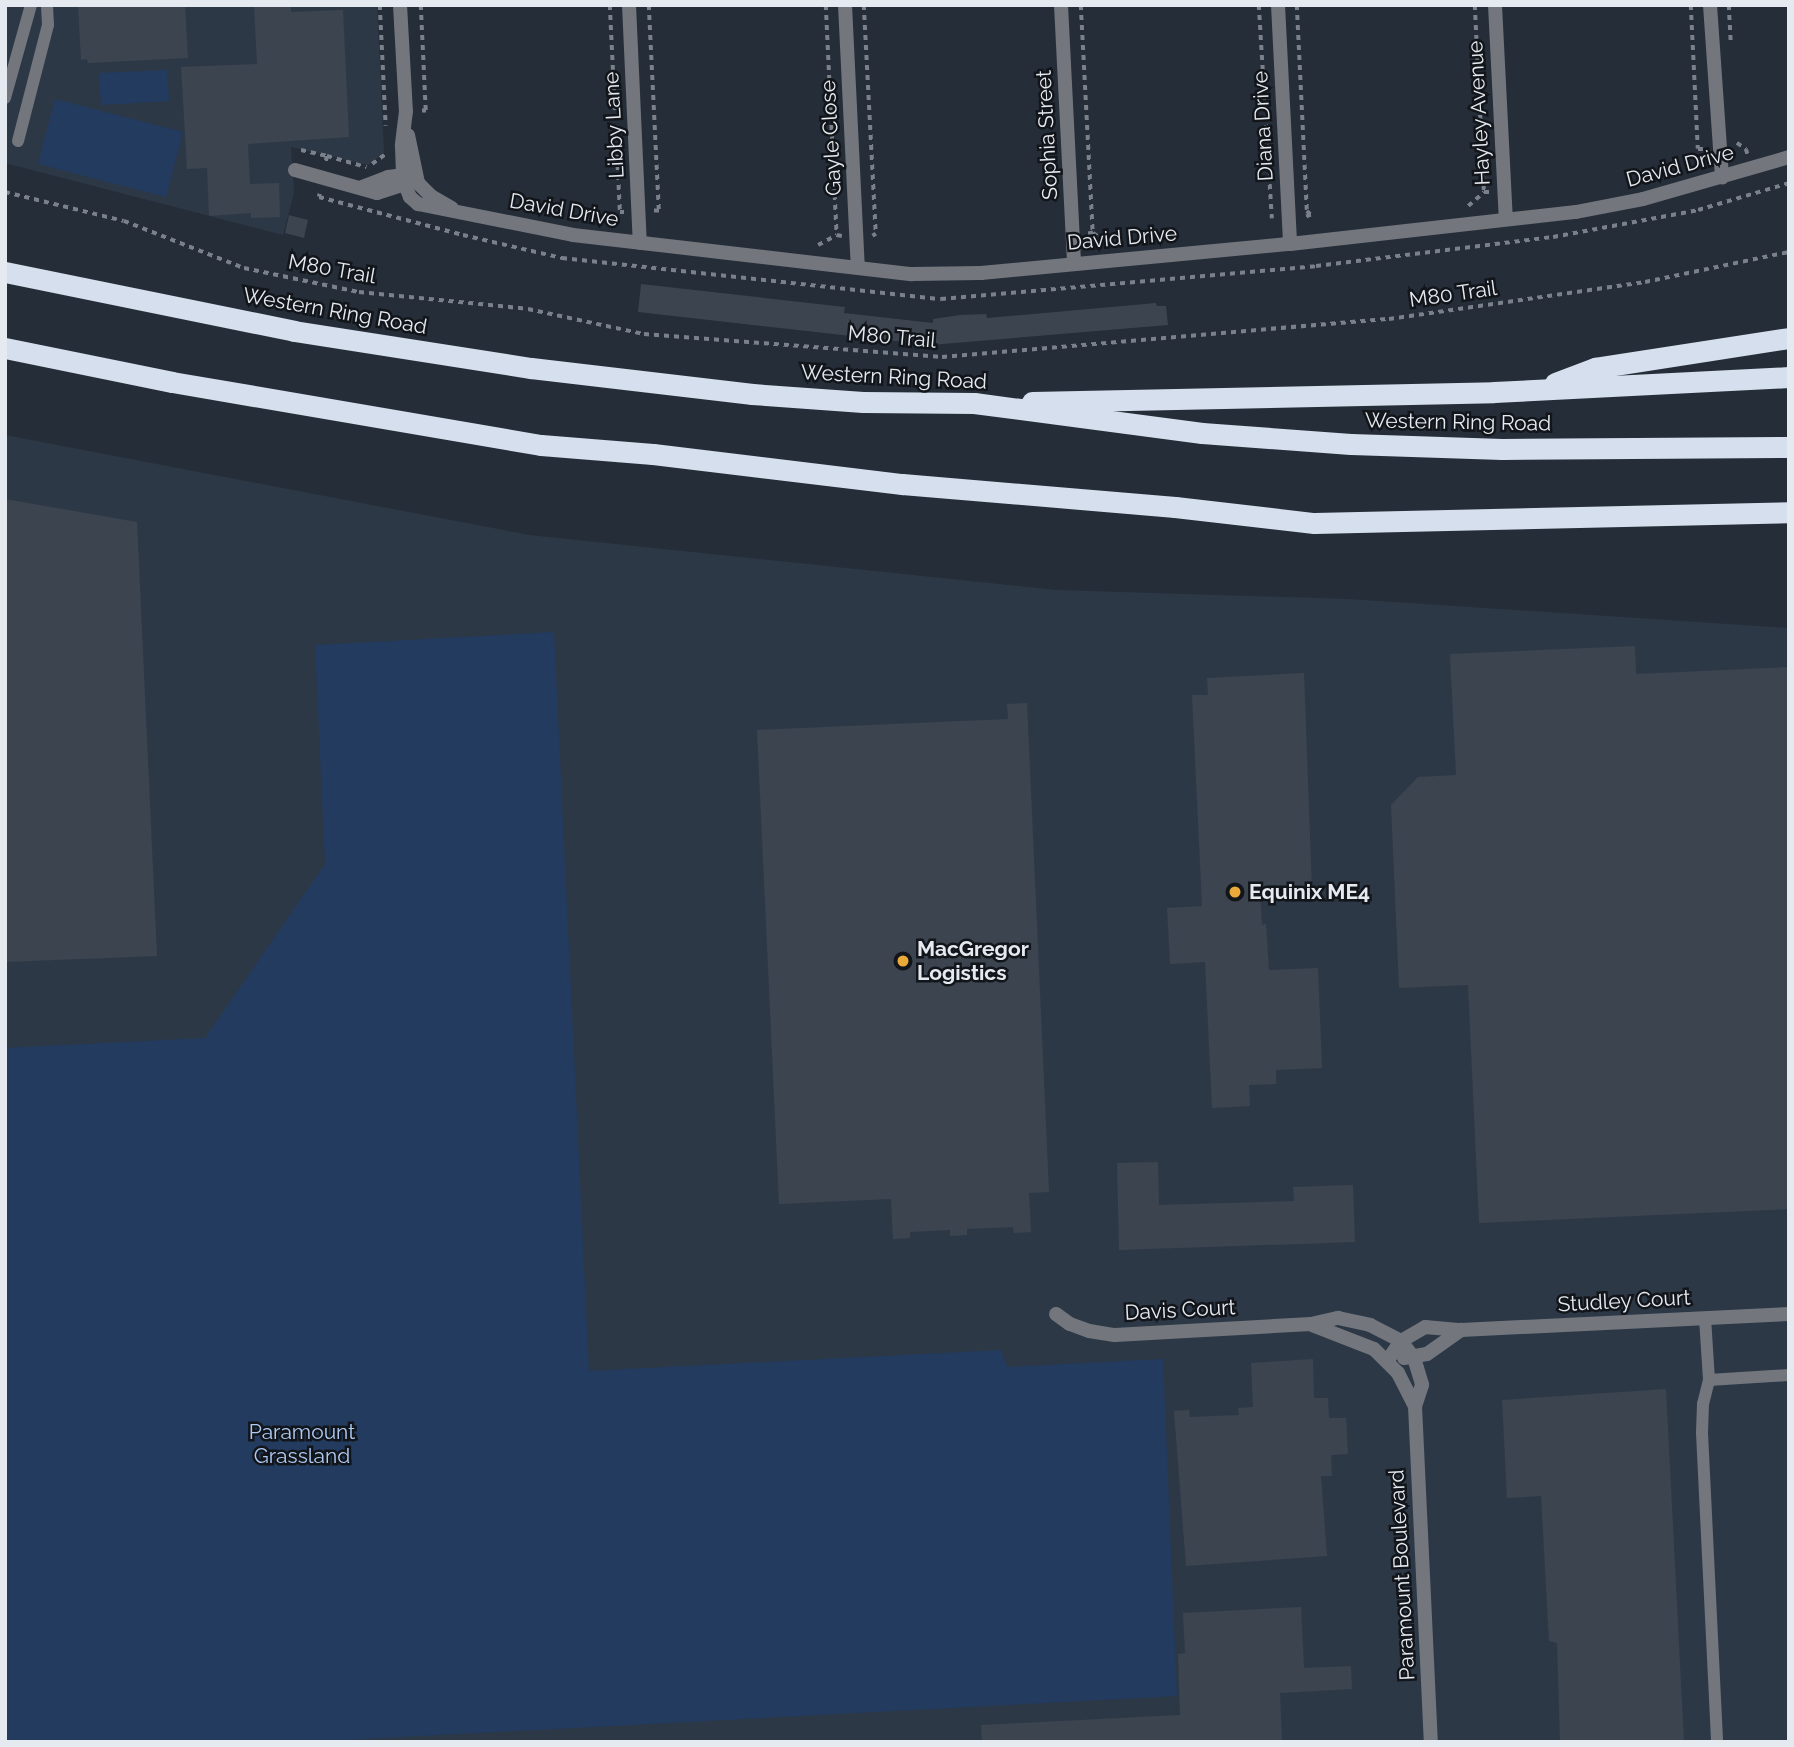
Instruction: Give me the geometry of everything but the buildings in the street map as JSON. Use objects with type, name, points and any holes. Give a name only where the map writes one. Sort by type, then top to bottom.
[{"type":"highway","name":"Western Ring Road","points":[[5,272],[294,331],[531,368],[752,394],[863,402],[974,403],[1176,430],[1350,444],[1516,449],[1789,447]]},
{"type":"highway","points":[[1537,390],[1595,368],[1789,338]]},
{"type":"highway","points":[[5,348],[172,382],[528,443],[902,484],[1175,507],[1314,523],[1525,517],[1728,516],[1789,512]]},
{"type":"highway","points":[[974,403],[1537,390],[1789,377]]},
{"type":"highway","points":[[1728,516],[1789,527]]},
{"type":"street","points":[[295,170],[362,187],[406,178],[400,5]]},
{"type":"street","name":"Libby Lane","points":[[629,5],[640,243]]},
{"type":"street","name":"Gayle Close","points":[[845,5],[858,268]]},
{"type":"street","name":"Sophia Street","points":[[1061,5],[1074,264]]},
{"type":"street","name":"Diana Drive","points":[[1278,5],[1290,244]]},
{"type":"street","name":"Hayley Avenue","points":[[1494,5],[1506,219]]},
{"type":"street","points":[[1710,5],[1722,178]]},
{"type":"street","name":"David Drive","points":[[406,178],[418,183],[431,196],[456,210],[545,231],[858,268],[955,275],[1290,244],[1589,209],[1722,178],[1789,157]]},
{"type":"street","name":"Davis Court","points":[[1056,1314],[1070,1324],[1089,1331],[1115,1335],[1311,1324],[1338,1318],[1356,1321],[1407,1349]]},
{"type":"street","name":"Studley Court","points":[[1407,1349],[1425,1327],[1461,1330],[1789,1314]]},
{"type":"street","name":"Davis Court","points":[[1311,1324],[1357,1340],[1388,1360]]},
{"type":"street","points":[[1388,1360],[1407,1349],[1439,1347],[1461,1330]]},
{"type":"street","name":"Paramount Boulevard","points":[[1407,1349],[1422,1385],[1415,1406],[1431,1742]]},
{"type":"street","name":"Paramount Boulevard","points":[[1388,1360],[1415,1406]]},
{"type":"lane","points":[[5,98],[32,5]]},
{"type":"lane","points":[[18,141],[45,38],[47,5]]},
{"type":"lane","points":[[1705,1318],[1709,1380],[1703,1404],[1702,1433],[1717,1742]]},
{"type":"lane","points":[[1709,1380],[1789,1375]]},
{"type":"path","points":[[380,5],[387,139]]},
{"type":"path","points":[[826,5],[837,235]]},
{"type":"path","points":[[1729,5],[1731,47]]},
{"type":"path","points":[[1736,143],[1746,149],[1757,193]]},
{"type":"path","points":[[327,156],[368,167],[387,153]]},
{"type":"path","name":"M80 Trail","points":[[5,191],[124,220],[244,268],[359,292],[528,309],[644,334],[942,357],[1388,318],[1645,282],[1789,252]]},
{"type":"path","points":[[1093,233],[1106,243],[1118,242]]},
{"type":"shaded area","points":[[5,5],[377,5],[384,153],[368,165],[291,147],[294,193],[283,235],[5,163]]},
{"type":"shaded area","points":[[5,435],[529,535],[1057,590],[1348,599],[1789,628],[1789,1742],[5,1742]]},
{"type":"green space","points":[[167,70],[169,101],[101,105],[99,73]]},
{"type":"green space","points":[[55,99],[183,132],[166,197],[38,164]]},
{"type":"green space","name":"Paramount Grassland","points":[[554,632],[589,1371],[1001,1350],[1007,1367],[1163,1359],[1177,1696],[309,1742],[5,1742],[5,1048],[205,1038],[325,864],[315,645]]},
{"type":"place","name":"Equinix ME4","points":[[1235,892]]},
{"type":"place","name":"MacGregor Logistics","points":[[903,961]]}]
